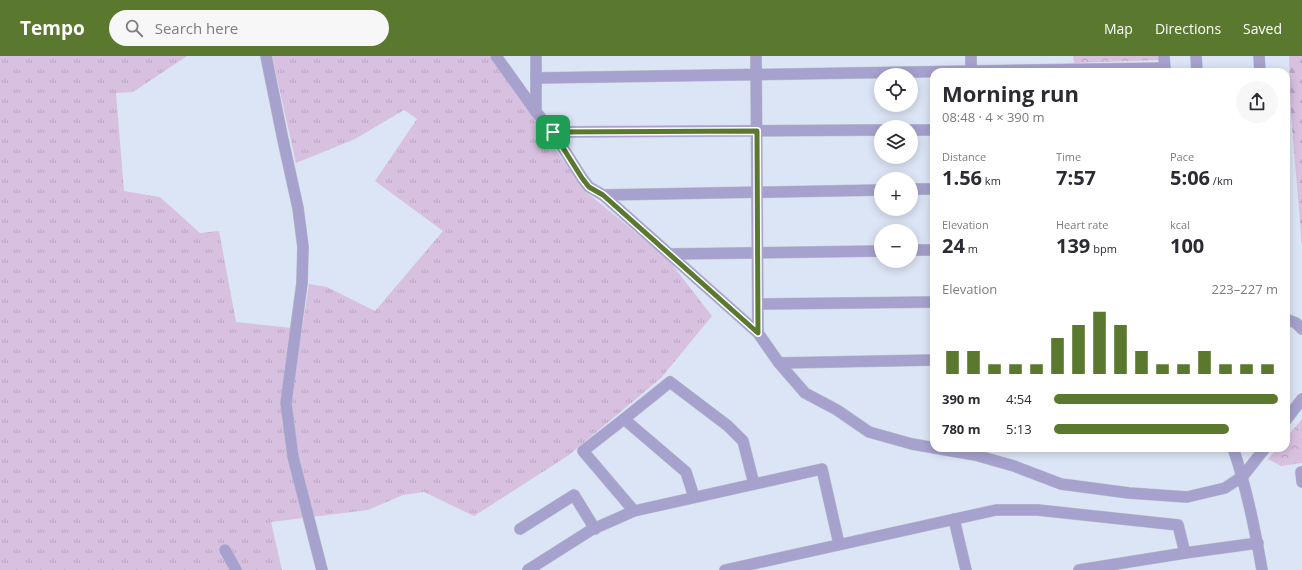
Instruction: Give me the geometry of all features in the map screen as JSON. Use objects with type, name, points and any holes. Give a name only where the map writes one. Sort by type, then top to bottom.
[{"type":"street","points":[[266,56],[298,208],[302,247],[302,283],[286,403],[293,458],[322,570]]},
{"type":"street","points":[[496,56],[536,112],[553,132],[589,187],[603,195],[758,333],[779,363],[805,394],[837,410],[869,432],[912,444],[930,446]]},
{"type":"street","points":[[536,56],[536,112]]},
{"type":"street","points":[[756,56],[758,333]]},
{"type":"street","points":[[971,56],[971,68]]},
{"type":"street","points":[[1164,56],[1165,68]]},
{"type":"street","points":[[1196,56],[1197,68]]},
{"type":"street","points":[[1259,56],[1260,68]]},
{"type":"street","points":[[536,78],[930,72]]},
{"type":"street","points":[[553,132],[874,130]]},
{"type":"street","points":[[918,130],[930,130]]},
{"type":"street","points":[[918,189],[930,189]]},
{"type":"street","points":[[603,195],[874,190]]},
{"type":"street","points":[[918,250],[930,250]]},
{"type":"street","points":[[670,254],[874,251]]},
{"type":"street","points":[[758,304],[930,302]]},
{"type":"street","points":[[1290,321],[1296,323],[1302,329]]},
{"type":"street","points":[[779,363],[930,360]]},
{"type":"street","points":[[634,511],[583,451],[670,382],[728,426],[742,441],[754,484]]},
{"type":"street","points":[[1290,414],[1302,398]]},
{"type":"street","points":[[624,419],[686,472],[694,497]]},
{"type":"street","points":[[975,452],[1061,484],[1129,493],[1187,497],[1225,488],[1243,476],[1262,452]]},
{"type":"street","points":[[1234,452],[1243,476],[1258,543],[1262,570]]},
{"type":"street","points":[[531,569],[595,529],[634,511],[822,469],[839,544]]},
{"type":"street","points":[[1302,472],[1302,482]]},
{"type":"street","points":[[520,529],[574,495],[595,529]]},
{"type":"street","points":[[725,570],[996,510],[1038,510],[1178,526],[1185,553]]},
{"type":"street","points":[[954,519],[966,570]]},
{"type":"street","points":[[1079,570],[1258,543]]},
{"type":"street","points":[[225,550],[236,570]]},
{"type":"green space","points":[[0,56],[187,56],[133,92],[116,93],[124,191],[160,197],[200,233],[219,231],[236,322],[302,329],[309,284],[327,287],[375,311],[443,231],[375,181],[417,119],[404,110],[355,139],[296,163],[272,56],[489,56],[585,191],[667,258],[712,316],[661,378],[569,455],[474,516],[424,492],[403,495],[368,510],[271,522],[282,570],[0,570]]},
{"type":"green space","points":[[1073,56],[1160,56],[1160,60],[1074,63]]},
{"type":"green space","points":[[1289,56],[1302,56],[1302,246],[1291,115]]},
{"type":"green space","points":[[1302,419],[1302,463],[1281,466],[1268,459],[1274,452],[1290,452],[1290,433]]},
{"type":"route","points":[[757,131],[758,333],[603,195],[589,187],[553,132],[757,131]]}]
